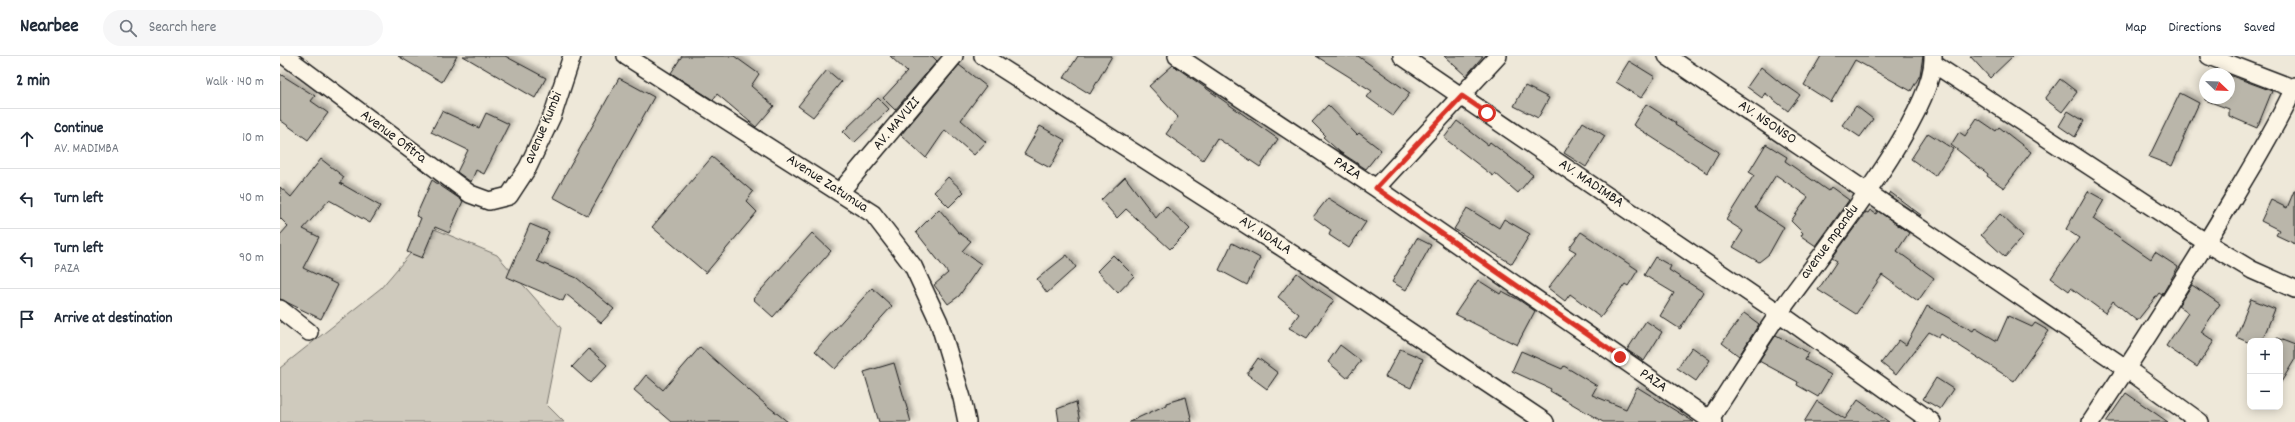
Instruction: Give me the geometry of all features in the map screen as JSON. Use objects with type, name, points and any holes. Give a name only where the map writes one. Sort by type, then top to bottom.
[{"type":"street","name":"Avenue Ofitra","points":[[285,56],[470,194],[489,201],[509,196]]},
{"type":"street","name":"avenue Kumbi","points":[[509,196],[528,167],[553,114],[572,56]]},
{"type":"street","name":"Avenue Zatumua","points":[[626,56],[873,214],[913,266],[939,322],[967,422]]},
{"type":"street","name":"AV. MAVUZI","points":[[840,192],[954,56]]},
{"type":"street","name":"AV. NDALA","points":[[983,56],[1322,273],[1545,422]]},
{"type":"street","name":"PAZA","points":[[1177,56],[1376,188],[1711,421]]},
{"type":"street","name":"AV. MADIMBA","points":[[1402,56],[1779,313],[1932,422]]},
{"type":"street","points":[[1376,188],[1498,56]]},
{"type":"street","name":"AV. NSONSO","points":[[1667,56],[1867,191],[2126,369],[2200,422]]},
{"type":"street","points":[[2091,422],[2207,243],[2295,88],[2209,56]]},
{"type":"street","points":[[1934,60],[2207,243],[2252,270],[2295,289]]},
{"type":"street","name":"avenue mpandu","points":[[1711,421],[1779,313],[1867,191],[1903,137],[1924,96],[1934,60]]},
{"type":"street","points":[[280,309],[309,332]]},
{"type":"shaded area","points":[[432,228],[497,255],[561,328],[546,404],[564,422],[280,422],[280,368],[381,288]]},
{"type":"building","points":[[398,56],[457,56],[442,82]]},
{"type":"building","points":[[463,56],[505,56],[546,78],[535,98]]},
{"type":"building","points":[[682,56],[734,56],[759,74],[751,86],[774,106],[756,127],[717,94],[713,100],[671,73]]},
{"type":"building","points":[[890,56],[932,56],[937,61],[895,110],[883,98],[907,72]]},
{"type":"building","points":[[1078,56],[1112,56],[1090,94],[1064,78]]},
{"type":"building","points":[[1316,56],[1358,56],[1410,93],[1393,116],[1367,97],[1372,91]]},
{"type":"building","points":[[1444,56],[1483,56],[1466,76]]},
{"type":"building","points":[[1821,56],[1923,56],[1920,75],[1911,91],[1855,60],[1831,102],[1804,85]]},
{"type":"building","points":[[1970,56],[2013,56],[1990,78]]},
{"type":"building","points":[[1629,61],[1655,77],[1641,98],[1616,82]]},
{"type":"building","points":[[959,65],[986,86],[961,120],[986,142],[974,155],[945,130],[926,158],[901,135]]},
{"type":"building","points":[[1173,65],[1278,139],[1260,167],[1217,138],[1203,160],[1166,134],[1178,117],[1149,86]]},
{"type":"building","points":[[1761,67],[1783,85],[1784,84],[1800,95],[1788,111],[1765,93],[1762,98],[1747,87]]},
{"type":"building","points":[[827,70],[841,82],[813,117],[798,106]]},
{"type":"building","points":[[280,74],[315,96],[311,101],[328,113],[308,140],[280,120]]},
{"type":"building","points":[[2235,77],[2272,91],[2257,128],[2229,116],[2229,109],[2216,104],[2235,104]]},
{"type":"building","points":[[619,78],[654,97],[588,216],[553,197]]},
{"type":"building","points":[[2060,79],[2077,92],[2062,112],[2045,99]]},
{"type":"building","points":[[1525,86],[1549,98],[1538,118],[1514,106]]},
{"type":"building","points":[[2180,93],[2199,103],[2172,166],[2149,157]]},
{"type":"building","points":[[878,98],[889,109],[854,143],[843,132]]},
{"type":"building","points":[[1646,104],[1676,123],[1675,125],[1719,152],[1707,173],[1633,125]]},
{"type":"building","points":[[1328,105],[1357,135],[1359,133],[1381,150],[1366,169],[1340,152],[1323,137],[1325,135],[1312,122]]},
{"type":"building","points":[[1856,106],[1873,119],[1860,137],[1842,125]]},
{"type":"building","points":[[442,111],[479,128],[486,113],[509,124],[484,174],[476,170],[471,182],[457,172],[468,150],[431,132]]},
{"type":"building","points":[[2068,111],[2084,121],[2075,137],[2059,126]]},
{"type":"building","points":[[1977,118],[1996,131],[1999,127],[2031,152],[2004,188],[1987,176],[1988,174],[1951,145],[1959,132],[1965,136]]},
{"type":"building","points":[[1457,121],[1488,145],[1490,142],[1533,175],[1518,193],[1495,173],[1493,176],[1444,138]]},
{"type":"building","points":[[1583,122],[1605,136],[1586,167],[1564,153]]},
{"type":"building","points":[[1040,126],[1065,140],[1050,168],[1024,154]]},
{"type":"building","points":[[1928,133],[1953,149],[1935,176],[1911,159]]},
{"type":"building","points":[[1766,144],[1787,157],[1785,161],[1828,191],[1831,187],[1849,200],[1816,246],[1801,236],[1803,233],[1791,221],[1808,197],[1776,175],[1755,208],[1784,227],[1769,254],[1759,262],[1733,247],[1743,231],[1726,220],[1754,175],[1749,172]]},
{"type":"building","points":[[712,157],[753,192],[746,201],[757,212],[706,273],[652,227]]},
{"type":"building","points":[[321,159],[344,177],[340,183],[380,206],[370,223],[329,200],[303,229],[319,237],[303,268],[338,285],[321,319],[280,299],[280,235],[288,226],[280,218],[280,187],[291,197]]},
{"type":"building","points":[[948,177],[964,192],[949,207],[934,192]]},
{"type":"building","points":[[1125,177],[1156,218],[1166,206],[1190,229],[1170,249],[1126,209],[1117,218],[1101,200]]},
{"type":"building","points":[[432,180],[463,201],[449,233],[435,227],[422,258],[407,252],[421,218],[416,216]]},
{"type":"building","points":[[2088,191],[2104,200],[2093,219],[2151,259],[2155,252],[2178,267],[2162,295],[2159,293],[2137,321],[2113,301],[2105,313],[2071,288],[2069,291],[2051,278],[2079,238],[2066,229]]},
{"type":"building","points":[[2294,191],[2295,244],[2276,235],[2279,230],[2261,221],[2271,200],[2287,208]]},
{"type":"building","points":[[1890,192],[1921,215],[1920,216],[1888,195]]},
{"type":"building","points":[[1328,198],[1366,222],[1349,248],[1329,235],[1331,230],[1313,217]]},
{"type":"building","points":[[1467,208],[1499,228],[1504,219],[1530,234],[1512,264],[1454,229]]},
{"type":"building","points":[[939,209],[958,232],[971,241],[962,251],[981,264],[959,296],[948,304],[934,285],[948,273],[916,232]]},
{"type":"building","points":[[1870,210],[1876,214],[1878,211],[1909,233],[1897,251],[1934,278],[1918,301],[1882,275],[1856,314],[1818,290],[1837,261],[1832,258],[1866,212],[1868,213]]},
{"type":"building","points":[[2000,214],[2023,236],[2005,257],[1981,235]]},
{"type":"building","points":[[530,224],[549,232],[537,261],[577,278],[614,309],[601,323],[566,294],[563,301],[507,277]]},
{"type":"building","points":[[1581,232],[1638,270],[1628,286],[1625,284],[1601,317],[1570,294],[1565,301],[1548,288],[1576,252],[1569,248]]},
{"type":"building","points":[[812,233],[831,251],[773,317],[753,299]]},
{"type":"building","points":[[1417,238],[1431,245],[1406,290],[1392,282]]},
{"type":"building","points":[[1232,243],[1260,258],[1247,285],[1219,270]]},
{"type":"building","points":[[1067,255],[1076,267],[1047,293],[1037,279]]},
{"type":"building","points":[[1113,255],[1134,276],[1118,293],[1097,271]]},
{"type":"building","points":[[1655,257],[1671,266],[1669,270],[1703,292],[1680,329],[1660,316],[1674,293],[1644,275]]},
{"type":"building","points":[[1297,273],[1314,287],[1334,300],[1307,338],[1289,328],[1299,314],[1278,297]]},
{"type":"building","points":[[1478,280],[1500,294],[1502,291],[1519,300],[1535,311],[1517,345],[1455,314]]},
{"type":"building","points":[[2192,285],[2220,304],[2201,332],[2214,341],[2197,367],[2166,346],[2188,313],[2178,306]]},
{"type":"building","points":[[872,288],[892,306],[835,369],[815,351]]},
{"type":"building","points":[[2251,299],[2275,309],[2263,338],[2247,338],[2247,342],[2236,337]]},
{"type":"building","points":[[1927,306],[1973,331],[1975,328],[1997,341],[2008,316],[2032,327],[2035,323],[2049,331],[2014,381],[1941,334],[1939,337],[1929,332],[1896,375],[1881,363],[1899,340],[1906,345]]},
{"type":"building","points":[[1744,313],[1759,324],[1739,356],[1722,343]]},
{"type":"building","points":[[1646,321],[1662,332],[1644,361],[1627,350]]},
{"type":"building","points":[[1776,335],[1809,353],[1805,360],[1831,375],[1818,397],[1797,385],[1798,382],[1759,361]]},
{"type":"building","points":[[2283,340],[2295,345],[2295,359],[2283,379]]},
{"type":"building","points":[[1340,345],[1361,361],[1347,378],[1328,362]]},
{"type":"building","points":[[700,347],[765,404],[788,422],[671,422],[634,390],[646,375],[663,390]]},
{"type":"building","points":[[1692,347],[1710,360],[1696,381],[1677,368]]},
{"type":"building","points":[[589,349],[607,365],[590,383],[572,367]]},
{"type":"building","points":[[1400,349],[1423,359],[1411,388],[1385,377]]},
{"type":"building","points":[[1521,351],[1562,369],[1564,366],[1597,386],[1592,395],[1626,409],[1637,387],[1694,422],[1603,422],[1550,391],[1551,389],[1512,371]]},
{"type":"building","points":[[1258,358],[1278,373],[1267,389],[1247,374]]},
{"type":"building","points":[[894,363],[911,422],[879,422],[864,372]]},
{"type":"building","points":[[1936,378],[1953,389],[1940,409],[1923,399]]},
{"type":"building","points":[[2126,393],[2168,422],[2106,422]]},
{"type":"building","points":[[1186,397],[1192,422],[1129,422],[1166,405],[1166,403]]},
{"type":"building","points":[[1858,400],[1889,422],[1804,422],[1817,401],[1845,419]]},
{"type":"building","points":[[1076,402],[1080,422],[1059,422],[1057,409]]},
{"type":"route","points":[[1487,113],[1462,96],[1376,188],[1620,357]]}]
